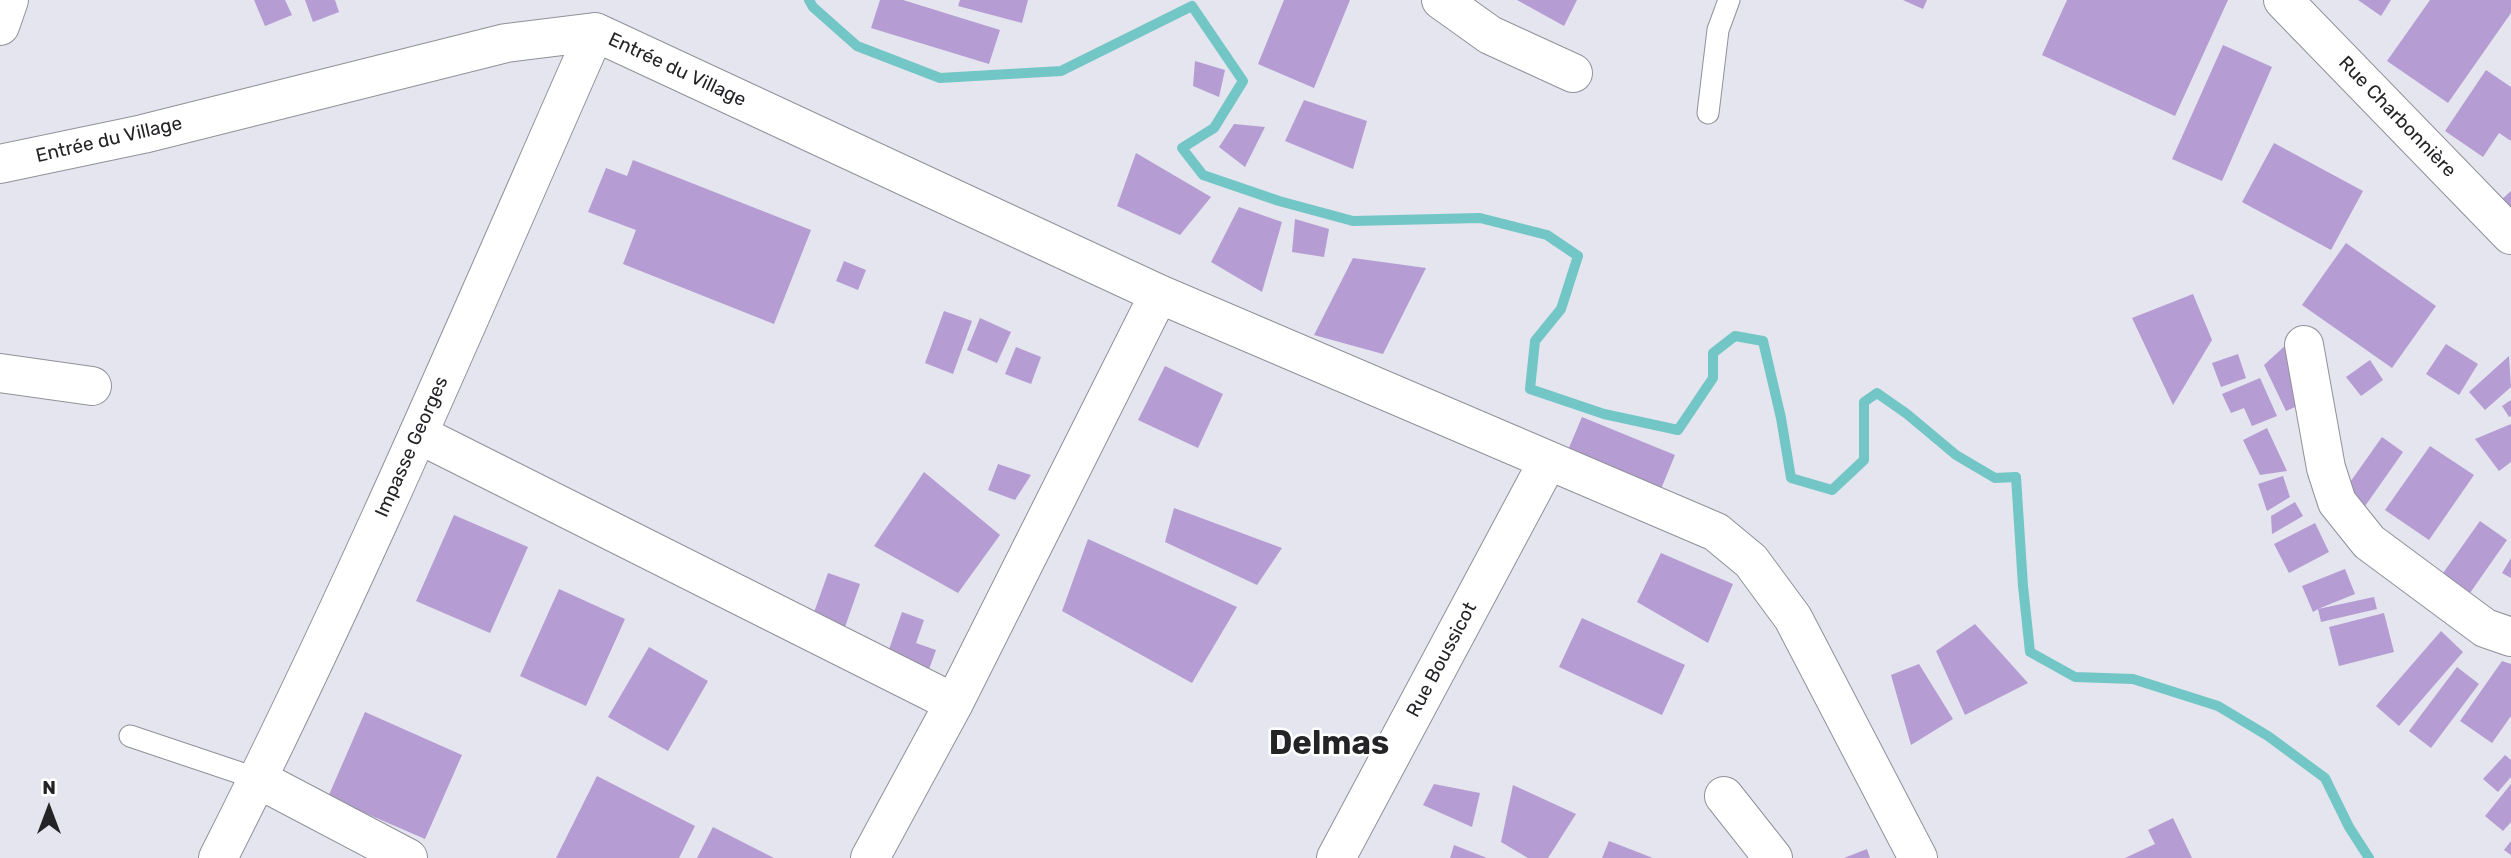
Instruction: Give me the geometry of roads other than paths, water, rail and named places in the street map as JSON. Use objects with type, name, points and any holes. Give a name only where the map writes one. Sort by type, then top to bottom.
[{"type":"street","points":[[0,26],[9,0]]},
{"type":"street","points":[[1441,0],[1490,35],[1573,73]]},
{"type":"street","name":"Rue Charbonnière","points":[[2283,0],[2511,235]]},
{"type":"street","name":"Entrée du Village","points":[[0,164],[143,134],[506,43],[595,32],[1159,294],[1716,532],[1751,561],[1793,618],[1918,858]]},
{"type":"street","name":"Impasse Georges","points":[[218,858],[258,779],[418,434],[595,32]]},
{"type":"street","points":[[870,858],[954,703],[1159,294]]},
{"type":"street","points":[[2304,345],[2326,468],[2337,502],[2369,542],[2485,628],[2511,637]]},
{"type":"street","points":[[0,373],[92,386]]},
{"type":"street","points":[[418,434],[954,703]]},
{"type":"street","name":"Rue Boussicot","points":[[1336,858],[1548,461]]},
{"type":"street","points":[[258,779],[408,858]]},
{"type":"street","points":[[1724,796],[1773,858]]},
{"type":"lane","points":[[1708,113],[1718,30],[1729,0]]},
{"type":"lane","points":[[130,736],[258,779]]},
{"type":"waterway","points":[[809,0],[813,7],[857,46],[940,78],[1061,71],[1192,6],[1243,81],[1214,128],[1182,148],[1203,175],[1279,201],[1353,221],[1480,218],[1547,235],[1578,256],[1561,309],[1535,341],[1530,389],[1604,414],[1678,430],[1713,378],[1713,353],[1735,336],[1763,341],[1781,418],[1791,478],[1832,490],[1864,460],[1864,402],[1877,393],[1956,455],[1995,478],[2016,477],[2030,652],[2075,677],[2133,679],[2218,706],[2268,736],[2325,778],[2349,827],[2369,858]]},
{"type":"district","name":"Delmas","points":[[1329,744]]}]
